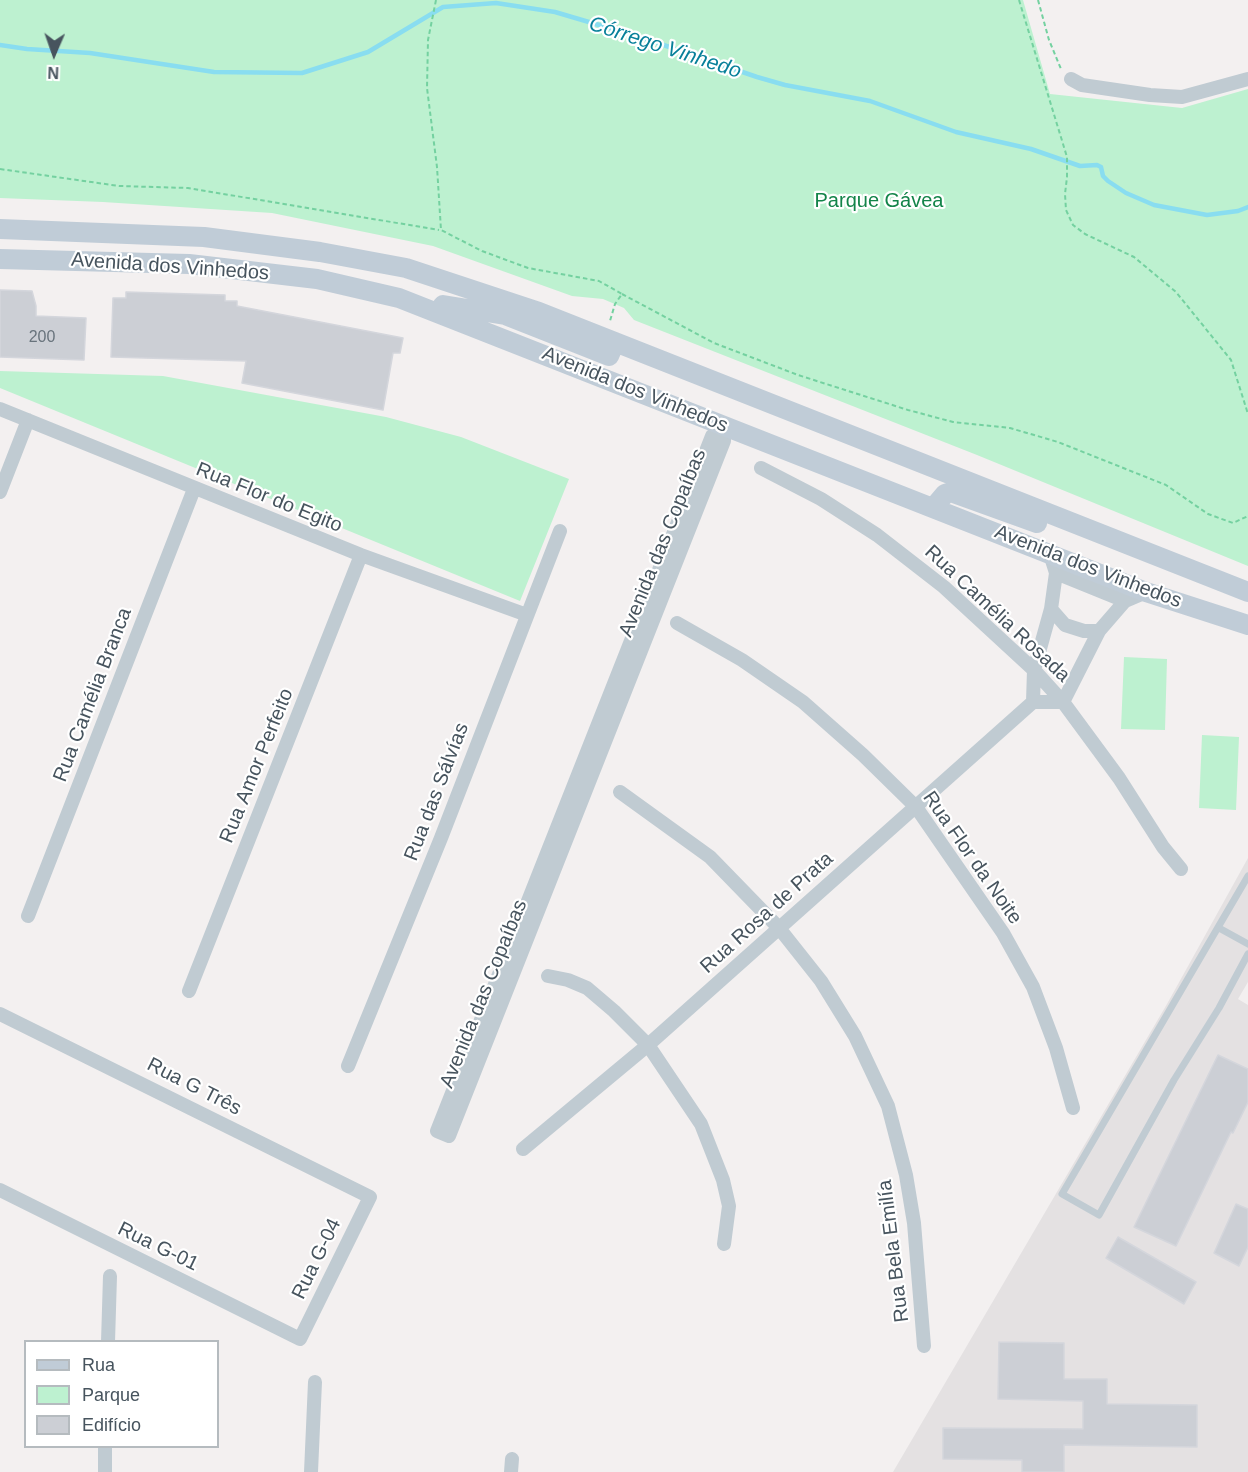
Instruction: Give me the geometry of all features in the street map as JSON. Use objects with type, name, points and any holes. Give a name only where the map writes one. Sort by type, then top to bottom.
[{"type":"main road","name":"Avenida dos Vinhedos","points":[[0,229],[204,237],[320,252],[406,268],[539,312],[1248,592]]},
{"type":"main road","name":"Avenida dos Vinhedos","points":[[0,259],[189,264],[317,279],[399,298],[1146,591],[1248,625]]},
{"type":"main road","points":[[399,298],[505,315],[609,356],[610,340]]},
{"type":"main road","points":[[934,507],[945,494],[951,492],[1029,521],[1172,563]]},
{"type":"street","points":[[1071,80],[1082,85],[1150,95],[1182,97],[1248,79]]},
{"type":"street","name":"Rua Flor do Egito","points":[[0,409],[361,555],[527,615]]},
{"type":"street","points":[[0,492],[28,420]]},
{"type":"street","name":"Avenida das Copaíbas","points":[[724,426],[724,441],[448,1136],[436,1131],[712,436],[724,426]]},
{"type":"street","name":"Rua Camélia Rosada","points":[[760,468],[821,499],[877,535],[944,587],[1034,670],[1063,702],[1119,778],[1162,847],[1181,869]]},
{"type":"street","name":"Rua Camélia Branca","points":[[28,916],[194,489]]},
{"type":"street","name":"Rua das Sálvías","points":[[348,1066],[441,838],[560,531]]},
{"type":"street","points":[[1050,554],[1056,573],[1051,609],[1034,670],[1032,702],[1063,702],[1099,630],[1125,601],[1146,591]]},
{"type":"street","name":"Rua Amor Perfeito","points":[[189,991],[361,555]]},
{"type":"street","points":[[1056,573],[1125,601]]},
{"type":"street","points":[[1051,609],[1065,625],[1084,631],[1099,630]]},
{"type":"street","name":"Rua Flor da Noite","points":[[677,623],[742,660],[803,702],[863,755],[916,807],[1003,933],[1033,987],[1056,1048],[1073,1108]]},
{"type":"street","name":"Rua Rosa de Prata","points":[[523,1149],[648,1045],[1032,702]]},
{"type":"street","name":"Rua Bela Emilía","points":[[620,792],[710,857],[779,928],[821,981],[855,1036],[888,1106],[906,1175],[914,1223],[924,1346]]},
{"type":"street","points":[[548,976],[568,980],[587,988],[614,1011],[648,1045],[701,1124],[723,1180],[729,1206],[724,1244]]},
{"type":"street","name":"Rua G Três","points":[[0,1014],[370,1197]]},
{"type":"street","name":"Rua G-01","points":[[0,1190],[300,1338]]},
{"type":"street","name":"Rua G-04","points":[[300,1338],[370,1197]]},
{"type":"street","points":[[108,1340],[110,1276]]},
{"type":"street","points":[[311,1472],[315,1382]]},
{"type":"street","points":[[105,1448],[105,1472]]},
{"type":"lane","points":[[1248,876],[1062,1194],[1099,1215],[1248,954]]},
{"type":"lane","points":[[1219,928],[1248,944]]},
{"type":"path","points":[[436,0],[428,40],[427,88],[437,167],[441,230]]},
{"type":"path","points":[[1019,0],[1067,158],[1066,210],[1073,225],[1085,234],[1134,257],[1176,292],[1231,360],[1248,414]]},
{"type":"path","points":[[1038,0],[1049,40],[1061,69],[1071,80]]},
{"type":"path","points":[[0,169],[119,186],[188,188],[441,230],[482,251],[528,268],[599,281],[714,342],[798,375],[953,422],[1010,428],[1058,442],[1166,484],[1208,514],[1233,523],[1248,516]]},
{"type":"path","points":[[610,340],[615,304],[622,294]]},
{"type":"shaded area","points":[[1248,858],[1248,982],[1238,999],[1248,1005],[1248,1472],[893,1472],[1167,1004]]},
{"type":"green space","name":"Parque Gávea","points":[[0,0],[1023,0],[1050,94],[1182,108],[1248,89],[1248,566],[977,455],[634,320],[624,308],[603,299],[572,296],[433,246],[272,213],[0,198]]},
{"type":"green space","points":[[0,371],[163,376],[386,417],[461,437],[569,479],[520,601],[0,388]]},
{"type":"green space","points":[[1124,657],[1167,659],[1165,730],[1121,729]]},
{"type":"green space","points":[[1202,735],[1239,737],[1236,810],[1199,808]]},
{"type":"building","points":[[0,290],[32,291],[36,316],[86,318],[84,360],[0,357]]},
{"type":"building","points":[[126,292],[225,295],[225,301],[237,301],[237,306],[403,338],[400,353],[393,353],[383,410],[242,383],[246,361],[111,357],[113,298],[126,298]]},
{"type":"building","points":[[1218,1055],[1248,1069],[1248,1102],[1176,1246],[1134,1227]]},
{"type":"building","points":[[1236,1204],[1248,1209],[1248,1247],[1239,1266],[1214,1253]]},
{"type":"building","points":[[1118,1237],[1196,1282],[1184,1304],[1106,1258]]},
{"type":"building","points":[[999,1342],[1064,1343],[1064,1379],[1107,1379],[1107,1404],[1197,1405],[1197,1447],[1064,1445],[1064,1472],[1022,1472],[1022,1460],[943,1459],[943,1428],[1083,1429],[1083,1401],[998,1399]]},
{"type":"waterway","name":"Córrego Vinhedo","points":[[0,45],[90,53],[214,72],[302,73],[368,52],[443,7],[496,3],[555,12],[643,38],[785,85],[870,101],[956,132],[1031,149],[1080,166],[1097,165],[1101,167],[1103,176],[1108,181],[1126,193],[1154,205],[1207,215],[1238,211],[1248,207]]}]
